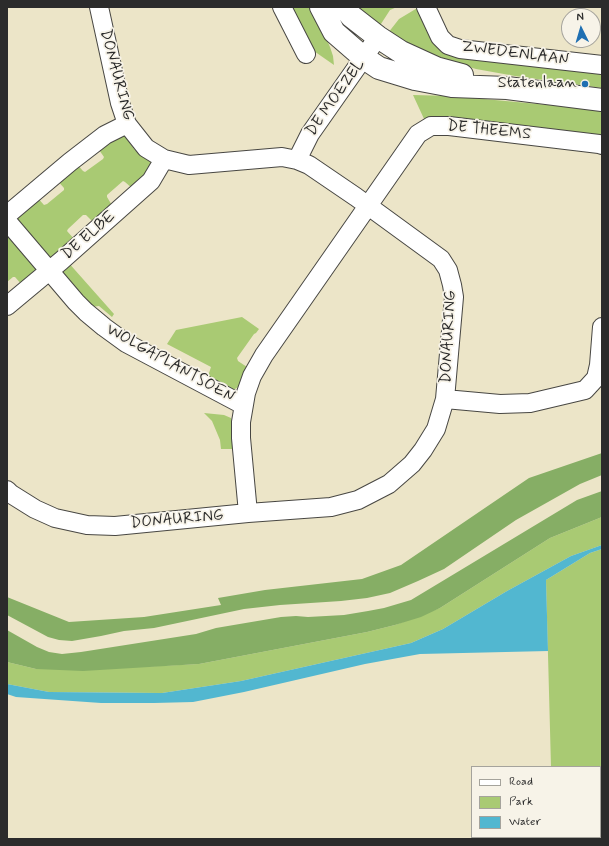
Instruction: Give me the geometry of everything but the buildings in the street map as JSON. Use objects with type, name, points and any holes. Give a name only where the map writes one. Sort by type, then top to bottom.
[{"type":"main road","points":[[321,7],[334,32],[364,58],[379,68],[415,79],[452,86],[507,88],[602,100]]},
{"type":"main road","points":[[344,7],[351,16],[378,38],[401,52],[436,68],[507,88]]},
{"type":"street","name":"DONAURING","points":[[7,490],[35,509],[55,518],[87,526],[115,526],[248,513],[331,507],[358,500],[389,484],[412,464],[436,429],[445,399],[454,297],[448,270],[441,259],[368,206],[309,166],[297,160],[282,157],[189,165],[164,159],[146,148],[127,124],[120,103],[99,7]]},
{"type":"street","points":[[282,7],[306,54]]},
{"type":"street","name":"ZWEDENLAAN","points":[[426,7],[440,37],[448,45],[460,49],[602,65]]},
{"type":"street","name":"DE MOEZEL","points":[[297,160],[310,134],[378,38]]},
{"type":"street","points":[[7,215],[99,139],[127,124]]},
{"type":"street","name":"DE THEEMS","points":[[368,206],[418,134],[432,126],[449,126],[602,145]]},
{"type":"street","name":"DE ELBE","points":[[7,306],[151,181],[164,159]]},
{"type":"street","name":"WOLGAPLANTSOEN","points":[[248,513],[241,438],[241,422],[243,405],[252,376],[264,355],[368,206]]},
{"type":"street","name":"WOLGAPLANTSOEN","points":[[7,221],[86,312],[104,327],[126,342],[243,405]]},
{"type":"street","points":[[445,399],[500,404],[530,403],[585,390],[596,378],[599,365],[602,327]]},
{"type":"green space","points":[[290,7],[312,7],[330,47],[334,65],[311,49]]},
{"type":"green space","points":[[355,7],[397,7],[390,10],[379,27]]},
{"type":"green space","points":[[419,7],[436,38],[602,69],[602,88],[476,69],[442,59],[388,33],[399,19]]},
{"type":"green space","points":[[413,95],[452,96],[602,110],[602,137],[441,116],[425,121]]},
{"type":"green space","points":[[122,132],[134,149],[154,164],[133,189],[123,181],[107,195],[113,207],[94,223],[86,215],[83,215],[68,229],[67,231],[75,240],[51,261],[13,217],[36,196],[44,205],[47,204],[64,190],[56,179],[76,163],[85,172],[104,157],[97,147]]},
{"type":"green space","points":[[7,229],[41,269],[22,285],[15,277],[7,282]]},
{"type":"green space","points":[[67,261],[114,314],[112,317],[99,306],[91,307],[60,275]]},
{"type":"green space","points":[[242,317],[259,329],[237,358],[238,361],[247,367],[241,384],[235,389],[229,389],[208,376],[211,367],[167,344],[176,330]]},
{"type":"green space","points":[[204,413],[224,415],[231,418],[233,449],[221,449],[220,440],[212,421]]},
{"type":"green space","points":[[602,453],[602,475],[580,484],[516,520],[444,569],[390,593],[367,598],[341,601],[244,609],[154,628],[124,631],[72,641],[48,637],[7,615],[7,597],[69,622],[144,617],[221,605],[218,598],[265,590],[362,579],[401,565],[529,478]]},
{"type":"green space","points":[[602,491],[602,517],[550,538],[440,608],[421,617],[395,625],[367,632],[199,664],[83,671],[36,669],[7,662],[7,630],[37,647],[49,652],[62,654],[196,634],[216,628],[281,617],[344,615],[384,608],[411,600],[577,500]]},
{"type":"green space","points":[[602,517],[602,545],[571,556],[507,591],[443,629],[411,643],[241,681],[162,693],[49,692],[7,684],[7,662],[36,669],[199,664],[367,632],[395,625],[440,608],[550,538]]},
{"type":"green space","points":[[602,549],[602,839],[552,839],[601,838],[601,766],[551,766],[546,580],[590,553]]},
{"type":"water","points":[[602,545],[602,549],[590,553],[546,580],[548,651],[420,654],[365,664],[244,692],[193,702],[101,703],[16,697],[7,694],[7,684],[49,692],[162,693],[241,681],[411,643],[443,629],[507,591],[571,556]]},
{"type":"place","name":"Statenlaan","points":[[585,84]]}]
